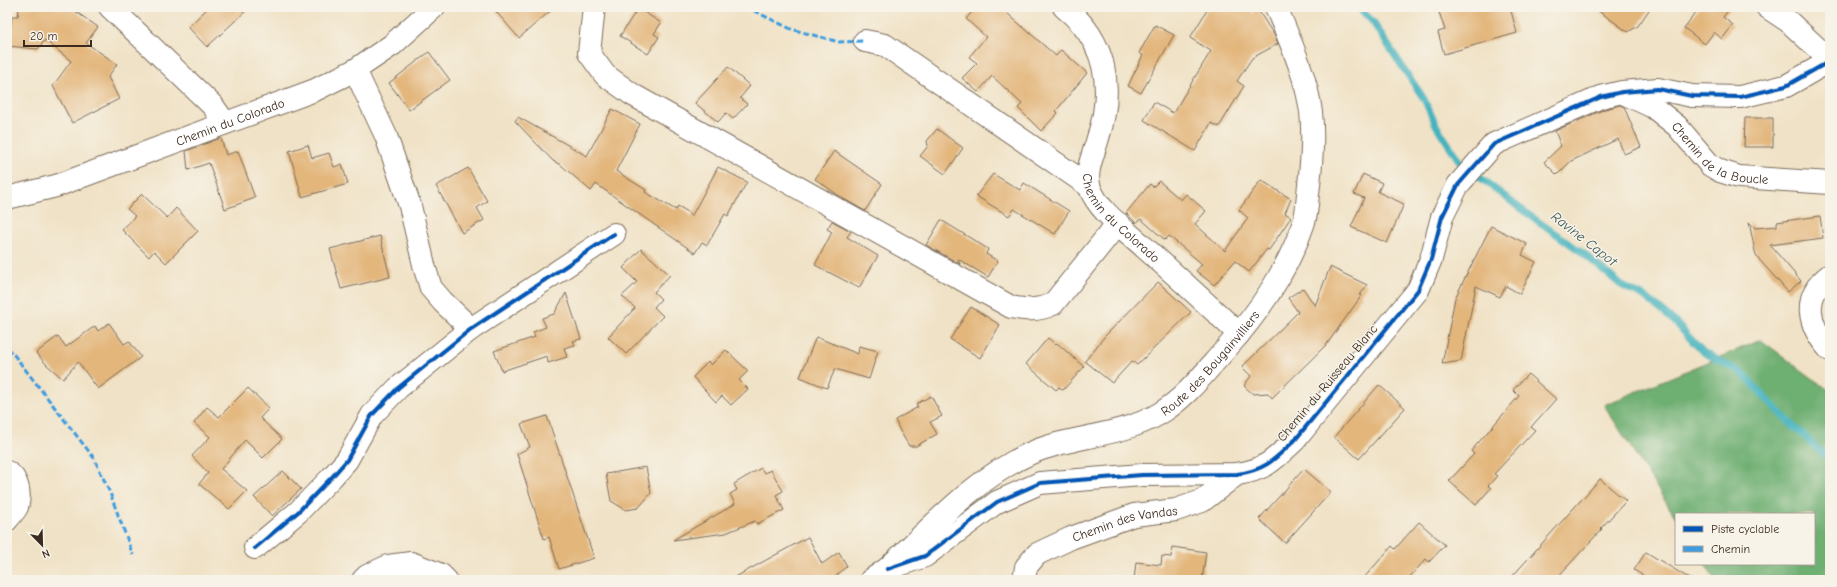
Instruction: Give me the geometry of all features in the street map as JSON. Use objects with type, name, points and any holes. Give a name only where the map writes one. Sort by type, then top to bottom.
[{"type":"street","points":[[110,7],[213,106],[225,123]]},
{"type":"street","name":"Chemin du Colorado","points":[[7,198],[56,186],[315,90],[355,70],[392,45],[434,7]]},
{"type":"street","points":[[594,7],[589,53],[605,75],[633,95],[1011,307],[1025,310],[1041,309],[1053,304],[1118,223]]},
{"type":"street","name":"Chemin du Colorado","points":[[1064,7],[1086,28],[1096,42],[1107,82],[1103,123],[1088,175],[1089,186],[1094,199],[1118,223],[1239,334]]},
{"type":"street","name":"Route des Bougainvilliers","points":[[879,574],[966,496],[1006,465],[1054,445],[1129,427],[1158,415],[1184,396],[1239,334],[1270,292],[1296,242],[1305,219],[1312,157],[1311,112],[1305,86],[1276,7]]},
{"type":"street","points":[[1622,92],[1658,89],[1692,96],[1740,97],[1786,86],[1830,60],[1788,21],[1767,7]]},
{"type":"street","points":[[865,41],[885,45],[1089,186]]},
{"type":"street","points":[[355,70],[386,136],[410,206],[431,288],[471,329]]},
{"type":"street","name":"Chemin de la Boucle","points":[[1622,92],[1653,107],[1677,126],[1710,165],[1720,171],[1740,177],[1830,183]]},
{"type":"street","name":"Chemin du Ruisseau Blanc","points":[[879,574],[925,556],[997,502],[1040,483],[1142,475],[1237,474],[1253,472],[1272,462],[1296,440],[1418,290],[1431,259],[1442,217],[1458,184],[1494,144],[1601,96],[1622,92]]},
{"type":"street","points":[[1677,126],[1678,109],[1684,100],[1692,96]]},
{"type":"street","points":[[255,548],[298,512],[347,460],[372,415],[384,402],[471,329],[614,234]]},
{"type":"street","points":[[1830,275],[1823,280],[1811,301],[1812,323],[1830,350]]},
{"type":"street","points":[[7,472],[13,476],[19,490],[17,508],[7,520]]},
{"type":"street","name":"Chemin des Vandas","points":[[1024,580],[1026,567],[1037,554],[1071,538],[1134,515],[1176,510],[1202,501],[1237,474]]},
{"type":"street","points":[[363,580],[367,576],[388,566],[411,563],[442,574],[446,580]]},
{"type":"green space","points":[[1761,340],[1830,391],[1830,580],[1715,580],[1706,565],[1815,565],[1815,513],[1675,513],[1675,516],[1604,405]]},
{"type":"building","points":[[19,7],[69,7],[98,27],[86,43],[117,64],[108,77],[119,99],[72,123],[53,86],[71,61],[45,40],[38,49],[7,46],[7,29],[10,30],[12,16],[18,16]]},
{"type":"building","points":[[209,7],[250,7],[207,47],[188,27]]},
{"type":"building","points":[[492,7],[555,7],[519,38]]},
{"type":"building","points":[[976,7],[1000,7],[1056,56],[1061,50],[1087,73],[1056,111],[1058,113],[1041,131],[1018,108],[1022,104],[992,76],[978,92],[962,78],[977,63],[969,57],[986,37],[966,19]]},
{"type":"building","points":[[1209,7],[1248,7],[1253,13],[1258,10],[1278,44],[1252,58],[1237,81],[1244,86],[1219,127],[1211,123],[1195,151],[1144,120],[1154,102],[1173,113],[1211,51],[1190,38]]},
{"type":"building","points":[[1457,7],[1510,7],[1517,33],[1444,54],[1438,32],[1445,30],[1439,12]]},
{"type":"building","points":[[1593,7],[1651,7],[1638,26],[1628,32]]},
{"type":"building","points":[[1700,7],[1731,7],[1723,17],[1733,25],[1722,39],[1714,32],[1705,44],[1684,28]]},
{"type":"building","points":[[638,8],[661,23],[654,34],[659,37],[648,54],[620,36]]},
{"type":"building","points":[[1155,25],[1174,35],[1141,93],[1128,86],[1143,55],[1139,53]]},
{"type":"building","points":[[429,52],[450,80],[409,110],[389,83]]},
{"type":"building","points":[[728,67],[750,86],[740,98],[747,104],[733,119],[726,113],[718,122],[695,103]]},
{"type":"building","points":[[1620,105],[1624,107],[1641,147],[1624,154],[1618,139],[1571,161],[1557,175],[1544,162],[1561,146],[1555,131],[1605,109]]},
{"type":"building","points":[[612,109],[640,124],[616,171],[646,190],[645,192],[676,210],[678,206],[688,212],[691,217],[718,167],[747,182],[728,216],[725,214],[707,245],[702,242],[695,253],[596,184],[591,191],[561,165],[553,161],[515,121],[518,117],[587,156]]},
{"type":"building","points":[[1745,118],[1773,118],[1773,147],[1744,147]]},
{"type":"building","points":[[937,129],[963,148],[945,174],[920,156],[928,146],[927,141]]},
{"type":"building","points":[[221,138],[226,155],[238,151],[255,198],[225,209],[209,163],[188,170],[186,151]]},
{"type":"building","points":[[308,145],[312,158],[329,153],[334,167],[342,164],[348,184],[302,197],[289,151]]},
{"type":"building","points":[[834,151],[882,184],[865,211],[844,199],[815,179]]},
{"type":"building","points":[[468,168],[487,201],[477,208],[484,220],[462,233],[436,186]]},
{"type":"building","points":[[993,174],[1020,190],[1024,183],[1069,211],[1055,234],[1014,209],[1009,216],[976,196]]},
{"type":"building","points":[[1363,174],[1382,183],[1378,192],[1404,204],[1387,243],[1351,227],[1364,198],[1354,194]]},
{"type":"building","points":[[1261,180],[1291,199],[1285,213],[1291,217],[1269,250],[1267,249],[1249,272],[1235,261],[1214,285],[1196,271],[1202,264],[1169,236],[1165,240],[1141,219],[1136,223],[1126,213],[1150,184],[1153,187],[1159,181],[1181,200],[1186,194],[1206,211],[1195,224],[1225,251],[1248,218],[1239,210]]},
{"type":"building","points":[[142,194],[167,218],[176,208],[198,231],[166,263],[154,251],[149,257],[122,230],[135,216],[127,209]]},
{"type":"building","points":[[1820,216],[1823,238],[1770,245],[1801,281],[1788,292],[1756,256],[1749,222],[1755,228],[1777,226],[1777,222]]},
{"type":"building","points":[[941,220],[988,249],[986,254],[998,261],[988,277],[958,259],[960,264],[926,245]]},
{"type":"building","points":[[832,221],[851,231],[847,237],[878,256],[859,288],[815,265],[832,232],[827,229]]},
{"type":"building","points":[[1491,226],[1527,244],[1522,255],[1536,262],[1520,294],[1506,286],[1500,297],[1476,286],[1461,361],[1442,364],[1455,298]]},
{"type":"building","points":[[380,236],[390,277],[341,289],[330,249]]},
{"type":"building","points":[[641,249],[670,275],[654,292],[661,299],[654,307],[663,316],[626,354],[608,337],[635,308],[622,296],[637,282],[623,268]]},
{"type":"building","points":[[1330,267],[1367,285],[1360,295],[1362,295],[1327,344],[1272,398],[1268,393],[1253,394],[1244,386],[1251,376],[1242,367],[1298,312],[1288,298],[1303,288],[1315,306]]},
{"type":"building","points":[[1158,282],[1191,312],[1137,365],[1132,361],[1112,383],[1085,361],[1105,336]]},
{"type":"building","points":[[566,293],[581,339],[573,341],[575,345],[564,348],[567,357],[548,363],[547,356],[502,371],[494,351],[535,337],[533,332],[546,327],[542,318],[554,314]]},
{"type":"building","points":[[971,307],[1000,325],[980,358],[950,339]]},
{"type":"building","points":[[109,323],[124,344],[129,341],[141,357],[98,389],[78,362],[63,379],[36,353],[58,336],[66,347],[95,326],[98,331]]},
{"type":"building","points":[[816,337],[858,354],[859,346],[878,351],[869,379],[835,369],[827,388],[800,377]]},
{"type":"building","points":[[1048,338],[1056,345],[1057,343],[1084,367],[1063,390],[1059,387],[1056,390],[1026,364]]},
{"type":"building","points":[[726,350],[748,371],[739,380],[748,389],[731,405],[722,396],[716,402],[693,377],[708,362],[711,365]]},
{"type":"building","points":[[1528,374],[1556,399],[1531,427],[1535,430],[1494,474],[1497,476],[1488,486],[1491,488],[1476,505],[1449,481],[1474,454],[1471,451],[1519,396],[1513,390]]},
{"type":"building","points":[[1379,385],[1405,408],[1359,459],[1334,437]]},
{"type":"building","points":[[248,388],[269,408],[260,418],[282,439],[263,458],[245,440],[221,469],[247,491],[229,509],[199,484],[208,473],[192,456],[210,437],[194,423],[207,407],[219,417]]},
{"type":"building","points":[[931,396],[942,416],[930,422],[937,434],[916,446],[909,446],[895,420],[918,407],[916,404]]},
{"type":"building","points":[[547,416],[594,558],[559,569],[549,537],[544,539],[517,454],[530,447],[521,424]]},
{"type":"building","points":[[646,467],[651,493],[638,508],[626,510],[611,501],[606,474]]},
{"type":"building","points":[[761,468],[764,473],[771,470],[783,491],[776,495],[784,510],[757,524],[755,521],[726,533],[673,540],[735,504],[730,494],[737,490],[734,484]]},
{"type":"building","points":[[1304,469],[1331,492],[1285,543],[1259,519]]},
{"type":"building","points":[[283,471],[301,489],[272,516],[254,497]]},
{"type":"building","points":[[1600,479],[1626,501],[1601,528],[1602,529],[1555,580],[1509,580]]},
{"type":"building","points":[[1419,522],[1445,545],[1429,562],[1426,559],[1407,580],[1362,580],[1392,546],[1395,549]]},
{"type":"building","points":[[808,537],[822,564],[839,552],[847,566],[832,580],[730,580]]},
{"type":"building","points":[[1172,547],[1206,552],[1202,580],[1134,580],[1136,562],[1161,565],[1162,556],[1171,557]]},
{"type":"building","points":[[1646,552],[1692,580],[1650,580],[1634,570]]},
{"type":"waterway","name":"Ravine Capot","points":[[1358,7],[1372,21],[1424,99],[1436,125],[1460,162],[1525,212],[1583,253],[1621,285],[1648,299],[1674,321],[1703,352],[1742,373],[1790,423],[1830,460]]},
{"type":"marked path","points":[[746,7],[791,29],[839,42],[865,41]]},
{"type":"marked path","points":[[7,348],[94,458],[110,493],[133,555]]},
{"type":"cycle path","points":[[887,569],[925,556],[997,502],[1040,483],[1142,475],[1237,474],[1255,470],[1269,463],[1295,440],[1418,290],[1431,259],[1442,217],[1458,185],[1494,144],[1601,97],[1622,92],[1658,89],[1692,96],[1740,97],[1786,86],[1830,61]]},
{"type":"cycle path","points":[[255,548],[298,512],[332,477],[347,460],[372,415],[398,388],[471,329],[614,234]]}]
